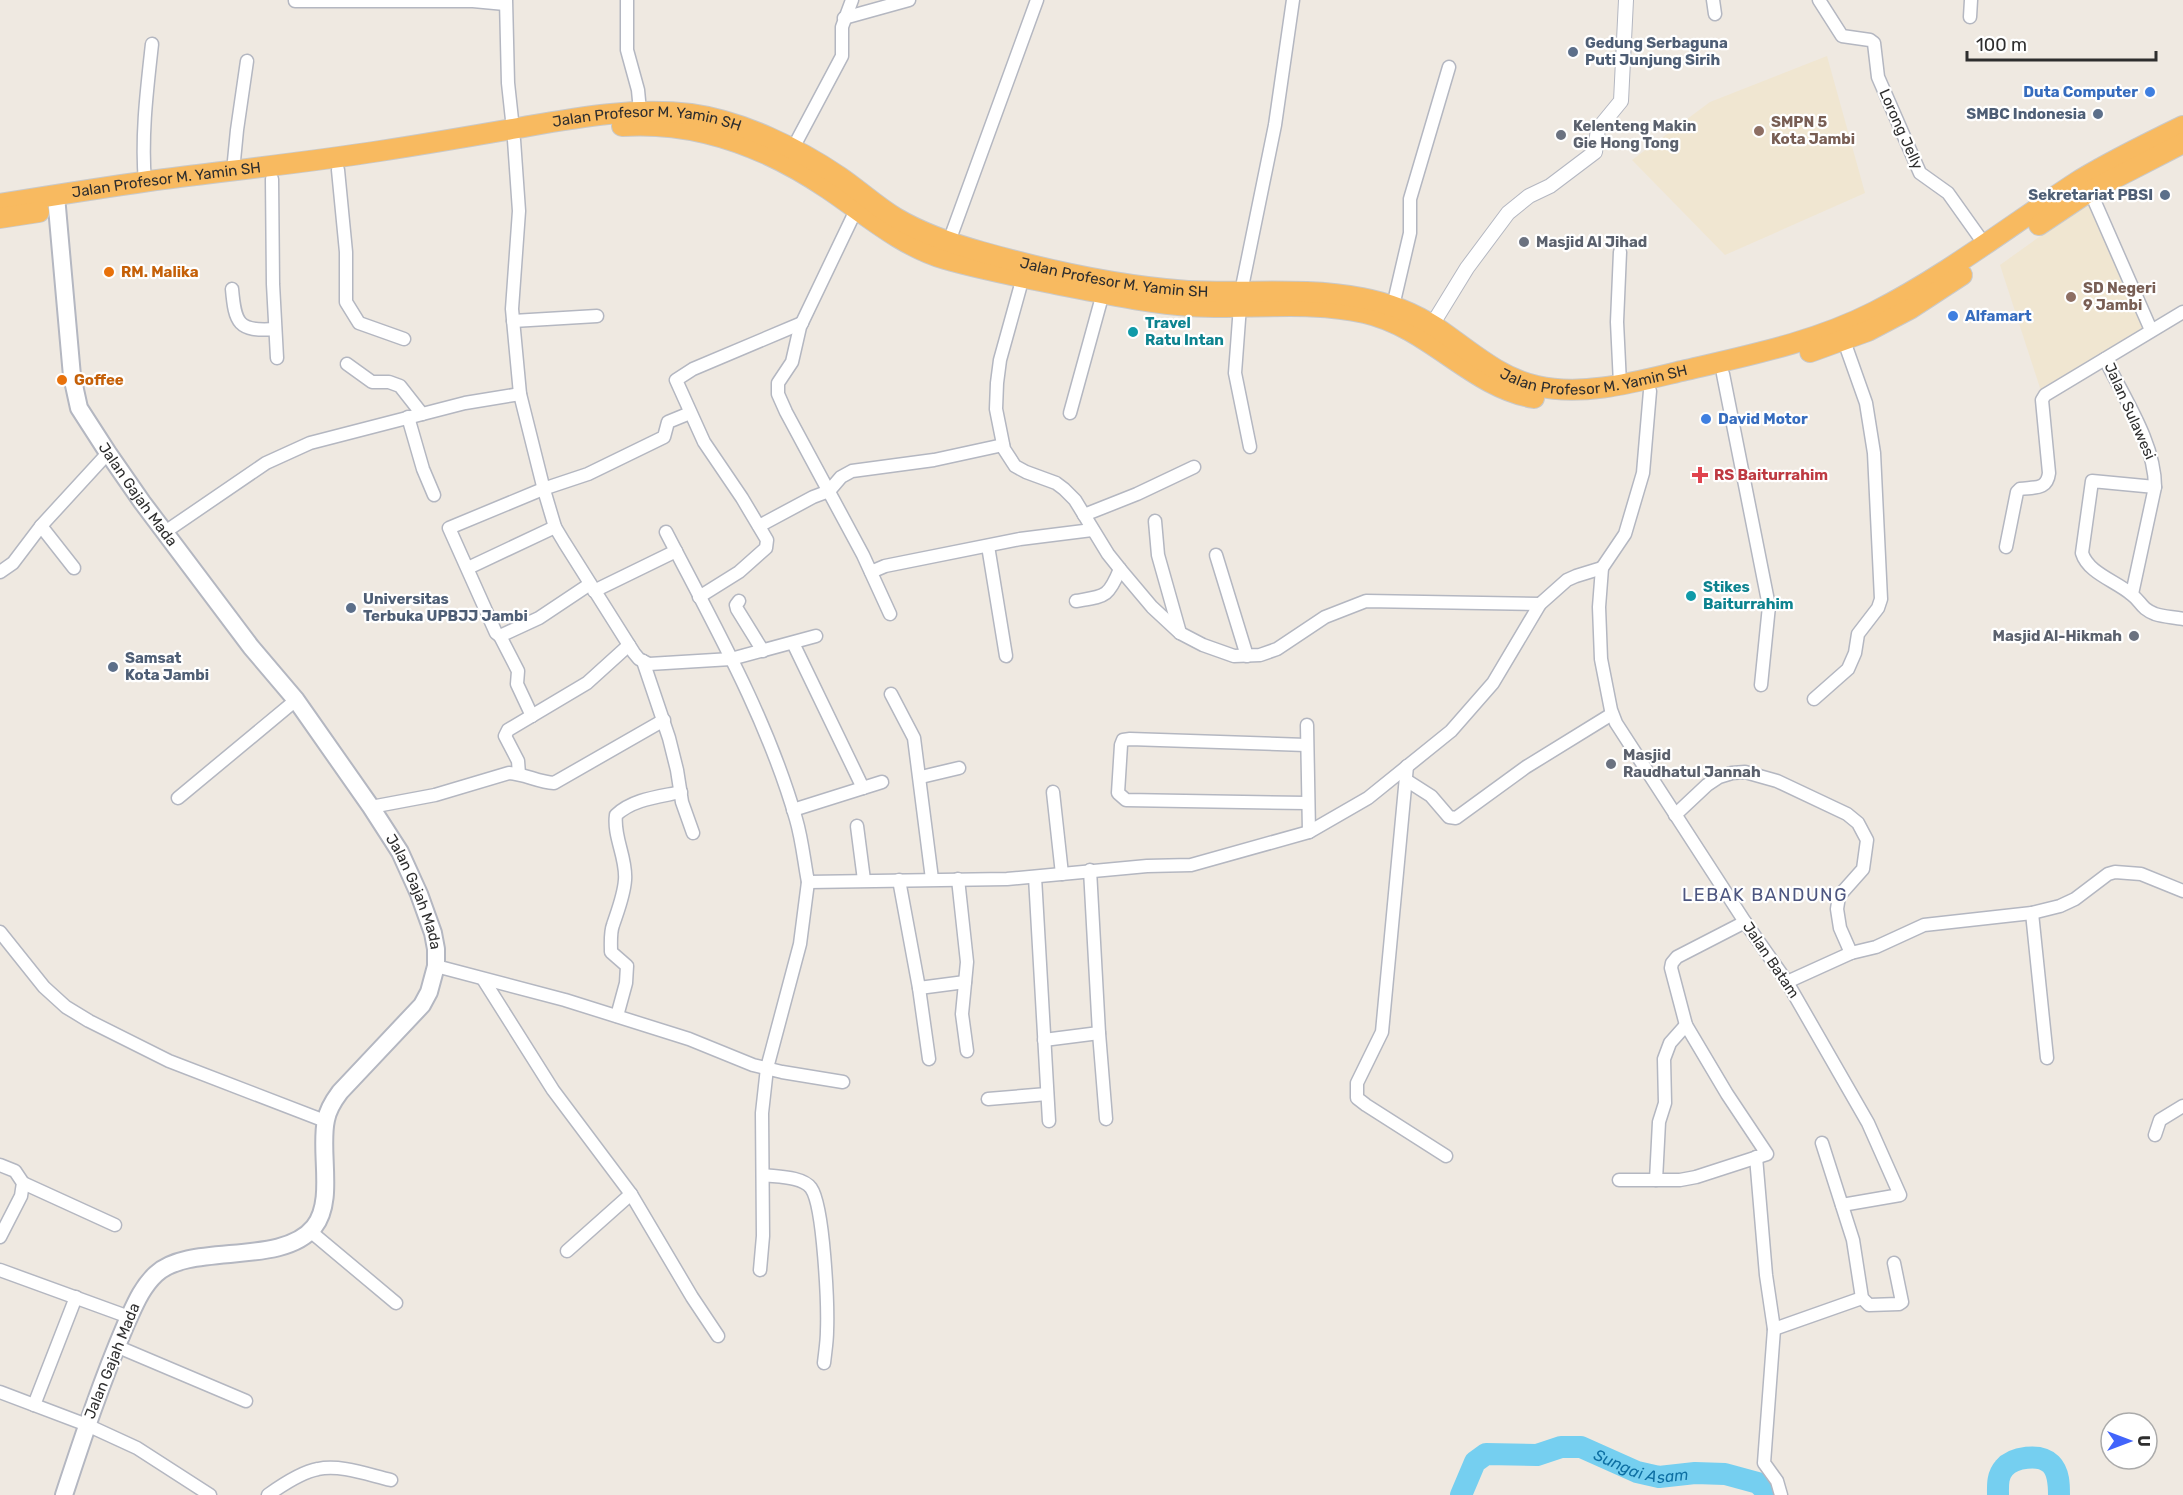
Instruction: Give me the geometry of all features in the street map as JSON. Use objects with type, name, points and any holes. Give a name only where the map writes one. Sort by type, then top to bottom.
[{"type":"highway","name":"Jalan Profesor M. Yamin SH","points":[[0,218],[56,202],[145,182],[233,171],[378,158],[513,134],[580,117],[640,111],[666,112],[716,118],[747,129],[792,150],[834,174],[895,217],[922,231],[945,250],[1020,261],[1127,284],[1338,309],[1390,321],[1429,341],[1485,379],[1522,396],[1546,400],[1597,400],[1650,391],[1791,358],[1844,341],[1903,296],[1985,245],[2083,179],[2135,149],[2183,126]]},
{"type":"highway","name":"Jalan Profesor M. Yamin SH","points":[[513,134],[639,125],[666,126],[712,133],[742,142],[785,161],[888,231],[1023,277],[1143,301],[1191,306],[1241,299],[1340,294],[1393,306],[1432,325],[1493,368],[1515,379],[1535,386],[1561,389],[1648,379],[1788,345],[1910,309],[2090,191],[2183,143]]},
{"type":"highway","name":"Jalan Profesor M. Yamin SH","points":[[0,204],[56,202],[147,194],[272,179],[338,170],[378,158]]},
{"type":"main road","name":"Jalan Gajah Mada","points":[[56,202],[72,376],[80,408],[108,453],[165,532],[251,648],[296,700],[400,852],[433,933],[436,966],[429,992],[422,1005],[332,1103],[325,1121],[324,1199],[315,1226],[295,1242],[260,1251],[188,1260],[170,1266],[156,1274],[136,1301],[116,1346],[64,1495]]},
{"type":"street","points":[[627,0],[627,50],[638,90],[640,111]]},
{"type":"street","points":[[792,150],[842,56],[842,27],[852,0]]},
{"type":"street","points":[[844,18],[909,0]]},
{"type":"street","points":[[945,250],[1037,0]]},
{"type":"street","points":[[1251,447],[1235,373],[1241,299],[1275,125],[1293,0]]},
{"type":"street","points":[[1432,325],[1467,268],[1508,213],[1529,196],[1550,186],[1595,152],[1598,129],[1622,101],[1626,0]]},
{"type":"street","points":[[1713,0],[1715,14]]},
{"type":"street","name":"Lorong Jelly","points":[[1818,0],[1840,34],[1873,41],[1878,77],[1920,173],[1948,194],[1985,245]]},
{"type":"street","points":[[1970,17],[1971,0]]},
{"type":"street","points":[[295,1],[506,2],[508,83],[519,212],[518,251],[513,285],[513,321],[520,394],[543,489],[555,527],[629,645],[639,659],[649,664],[731,659],[816,636]]},
{"type":"street","points":[[145,182],[143,147],[145,101],[152,44]]},
{"type":"street","points":[[233,171],[248,61]]},
{"type":"street","points":[[1393,306],[1410,233],[1410,199],[1449,67]]},
{"type":"street","points":[[338,170],[346,252],[346,302],[358,323],[404,339]]},
{"type":"street","points":[[272,179],[277,358]]},
{"type":"street","points":[[2090,191],[2151,330]]},
{"type":"street","points":[[856,210],[802,323],[792,362],[778,383],[778,393],[863,555],[890,614]]},
{"type":"street","points":[[1620,252],[1617,322],[1620,384]]},
{"type":"street","points":[[1023,277],[1000,360],[997,383],[996,410],[1003,445],[1009,459],[1015,466],[1026,472],[1056,483],[1075,500],[1120,569],[1152,607],[1180,633],[1227,654],[1260,655],[1277,649],[1325,617],[1366,600],[1540,604]]},
{"type":"street","points":[[232,289],[234,311],[244,326],[257,330],[275,329]]},
{"type":"street","points":[[1070,413],[1103,293]]},
{"type":"street","name":"Jalan Sulawesi","points":[[2132,594],[2155,488],[2152,458],[2146,441],[2104,359],[2183,312]]},
{"type":"street","points":[[513,321],[597,316]]},
{"type":"street","points":[[699,597],[739,572],[766,548],[767,540],[705,446],[676,380],[693,369],[802,323]]},
{"type":"street","points":[[1814,699],[1848,669],[1855,653],[1858,634],[1878,608],[1881,599],[1874,453],[1866,403],[1844,341]]},
{"type":"street","points":[[2006,547],[2017,492],[2020,489],[2044,486],[2048,481],[2042,400],[2045,395],[2104,359]]},
{"type":"street","points":[[347,364],[372,382],[389,382],[400,386],[422,414]]},
{"type":"street","points":[[1723,374],[1769,606],[1761,685]]},
{"type":"street","name":"Jalan Batam","points":[[1650,391],[1643,473],[1624,534],[1602,568],[1599,607],[1601,659],[1612,714],[1675,815],[1787,982],[1868,1122],[1900,1195],[1842,1205]]},
{"type":"street","points":[[165,532],[238,481],[287,452],[327,437],[465,403],[520,394]]},
{"type":"street","points":[[532,716],[517,684],[518,670],[500,636],[496,633],[448,528],[543,489],[588,474],[664,437],[668,422],[690,413]]},
{"type":"street","points":[[408,417],[423,469],[434,495]]},
{"type":"street","points":[[759,526],[829,491],[841,477],[852,471],[934,460],[989,450],[1003,445]]},
{"type":"street","points":[[0,572],[13,562],[41,526],[108,453]]},
{"type":"street","points":[[870,569],[988,546],[1088,522],[1137,494],[1194,467]]},
{"type":"street","points":[[2155,488],[2092,481],[2082,553],[2084,558],[2109,581],[2132,594],[2141,607],[2157,615],[2183,619]]},
{"type":"street","points":[[1155,521],[1158,555],[1180,633]]},
{"type":"street","points":[[41,526],[74,568]]},
{"type":"street","points":[[468,568],[555,527]]},
{"type":"street","points":[[666,532],[763,727],[797,820],[808,882],[800,944],[767,1068],[762,1113],[764,1236],[760,1270]]},
{"type":"street","points":[[988,546],[1006,656]]},
{"type":"street","points":[[500,636],[539,618],[592,588],[676,551]]},
{"type":"street","points":[[1216,555],[1247,656]]},
{"type":"street","points":[[808,882],[1008,879],[1090,870],[1191,865],[1309,832],[1368,798],[1451,731],[1493,683],[1540,604],[1568,580],[1602,568]]},
{"type":"street","points":[[1076,601],[1102,596],[1108,592],[1120,569]]},
{"type":"street","points":[[739,601],[736,605],[737,609],[763,651]]},
{"type":"street","points":[[793,643],[863,788]]},
{"type":"street","points":[[519,774],[518,761],[505,736],[506,733],[587,683],[629,645]]},
{"type":"street","points":[[643,661],[664,720],[693,833]]},
{"type":"street","points":[[891,694],[914,738],[921,777],[932,879]]},
{"type":"street","points":[[178,798],[296,700]]},
{"type":"street","points":[[1406,780],[1431,796],[1449,817],[1456,818],[1526,767],[1612,714]]},
{"type":"street","points":[[371,807],[435,795],[509,773],[554,783],[664,720]]},
{"type":"street","points":[[1307,725],[1309,832]]},
{"type":"street","points":[[1306,745],[1123,740],[1118,793],[1126,800],[1307,803]]},
{"type":"street","points":[[1407,766],[1382,1032],[1357,1083],[1356,1093],[1357,1098],[1366,1105],[1446,1156]]},
{"type":"street","points":[[921,777],[958,768]]},
{"type":"street","points":[[1675,815],[1719,777],[1745,772],[1777,781],[1847,814],[1858,823],[1867,840],[1863,869],[1839,896],[1837,909],[1840,928],[1851,953]]},
{"type":"street","points":[[793,810],[882,782]]},
{"type":"street","points":[[617,1016],[627,971],[625,963],[611,952],[613,926],[618,915],[625,879],[616,832],[616,815],[638,801],[681,792]]},
{"type":"street","points":[[1053,792],[1062,874]]},
{"type":"street","points":[[857,826],[864,880]]},
{"type":"street","points":[[1090,870],[1099,1033],[1107,1119]]},
{"type":"street","points":[[1787,982],[1851,953],[1876,947],[1924,925],[2032,913],[2067,903],[2108,874],[2115,872],[2141,874],[2183,891]]},
{"type":"street","points":[[1035,877],[1048,1121]]},
{"type":"street","points":[[958,879],[967,962],[962,1014],[967,1051]]},
{"type":"street","points":[[899,880],[919,988],[929,1059]]},
{"type":"street","points":[[2032,913],[2047,1058]]},
{"type":"street","points":[[1619,1180],[1696,1177],[1767,1154],[1727,1094],[1686,1024],[1671,968],[1677,957],[1745,922]]},
{"type":"street","points":[[0,932],[44,987],[66,1007],[89,1021],[169,1061],[325,1121]]},
{"type":"street","points":[[436,966],[617,1016],[689,1039],[753,1065],[843,1082]]},
{"type":"street","points":[[483,980],[553,1090],[631,1194],[718,1336]]},
{"type":"street","points":[[919,988],[965,982]]},
{"type":"street","points":[[1656,1180],[1659,1122],[1665,1100],[1664,1059],[1670,1043],[1686,1024]]},
{"type":"street","points":[[1044,1040],[1099,1033]]},
{"type":"street","points":[[988,1099],[1047,1094]]},
{"type":"street","points":[[2155,1135],[2160,1120],[2183,1106]]},
{"type":"street","points":[[1821,1143],[1853,1240],[1862,1298],[1869,1305],[1902,1302],[1894,1263]]},
{"type":"street","points":[[1756,1157],[1766,1275],[1774,1329],[1764,1463],[1777,1481],[1781,1495]]},
{"type":"street","points":[[0,1165],[15,1171],[23,1183],[115,1226]]},
{"type":"street","points":[[763,1175],[803,1182],[812,1189],[820,1216],[825,1274],[827,1332],[824,1364]]},
{"type":"street","points":[[0,1237],[21,1196],[23,1183]]},
{"type":"street","points":[[567,1251],[631,1194]]},
{"type":"street","points":[[310,1231],[396,1303]]},
{"type":"street","points":[[0,1270],[129,1317]]},
{"type":"street","points":[[34,1405],[76,1297]]},
{"type":"street","points":[[1774,1329],[1862,1298]]},
{"type":"street","points":[[116,1346],[246,1401]]},
{"type":"street","points":[[0,1392],[87,1425],[137,1448],[210,1495]]},
{"type":"street","points":[[268,1495],[316,1469],[341,1469],[391,1480]]},
{"type":"shaded area","name":"SMPN 5 Kota Jambi","points":[[1827,56],[1865,193],[1725,255],[1632,160],[1710,102]]},
{"type":"shaded area","name":"SD Negeri 9 Jambi","points":[[2088,202],[2146,328],[2041,391],[2000,265]]},
{"type":"waterway","name":"Sungai Asam","points":[[1461,1495],[1475,1462],[1486,1454],[1537,1455],[1561,1447],[1581,1447],[1637,1472],[1659,1477],[1695,1473],[1725,1474],[1758,1483],[1770,1495]]},
{"type":"waterway","name":"Sungai Asam","points":[[1998,1495],[1999,1478],[2004,1468],[2014,1461],[2027,1458],[2040,1458],[2054,1467],[2058,1479],[2059,1495]]},
{"type":"place","name":"Gedung Serbaguna Puti Junjung Sirih","points":[[1573,52]]},
{"type":"place","name":"Duta Computer","points":[[2150,92]]},
{"type":"place","name":"SMBC Indonesia","points":[[2098,114]]},
{"type":"place","name":"SMPN 5 Kota Jambi","points":[[1759,131]]},
{"type":"place","name":"Kelenteng Makin Gie Hong Tong","points":[[1561,135]]},
{"type":"place","name":"Sekretariat PBSI","points":[[2165,195]]},
{"type":"place","name":"Masjid Al Jihad","points":[[1524,242]]},
{"type":"place","name":"RM. Malika","points":[[109,272]]},
{"type":"place","name":"SD Negeri 9 Jambi","points":[[2071,297]]},
{"type":"place","name":"Alfamart","points":[[1953,316]]},
{"type":"place","name":"Travel Ratu Intan","points":[[1133,332]]},
{"type":"place","name":"Goffee","points":[[62,380]]},
{"type":"place","name":"David Motor","points":[[1706,419]]},
{"type":"place","name":"RS Baiturrahim","points":[[1700,475]]},
{"type":"place","name":"Stikes Baiturrahim","points":[[1691,596]]},
{"type":"place","name":"Universitas Terbuka UPBJJ Jambi","points":[[351,608]]},
{"type":"place","name":"Masjid Al-Hikmah","points":[[2134,636]]},
{"type":"place","name":"Samsat Kota Jambi","points":[[113,667]]},
{"type":"place","name":"Masjid Raudhatul Jannah","points":[[1611,764]]},
{"type":"district","name":"LEBAK BANDUNG","points":[[1765,895]]}]
